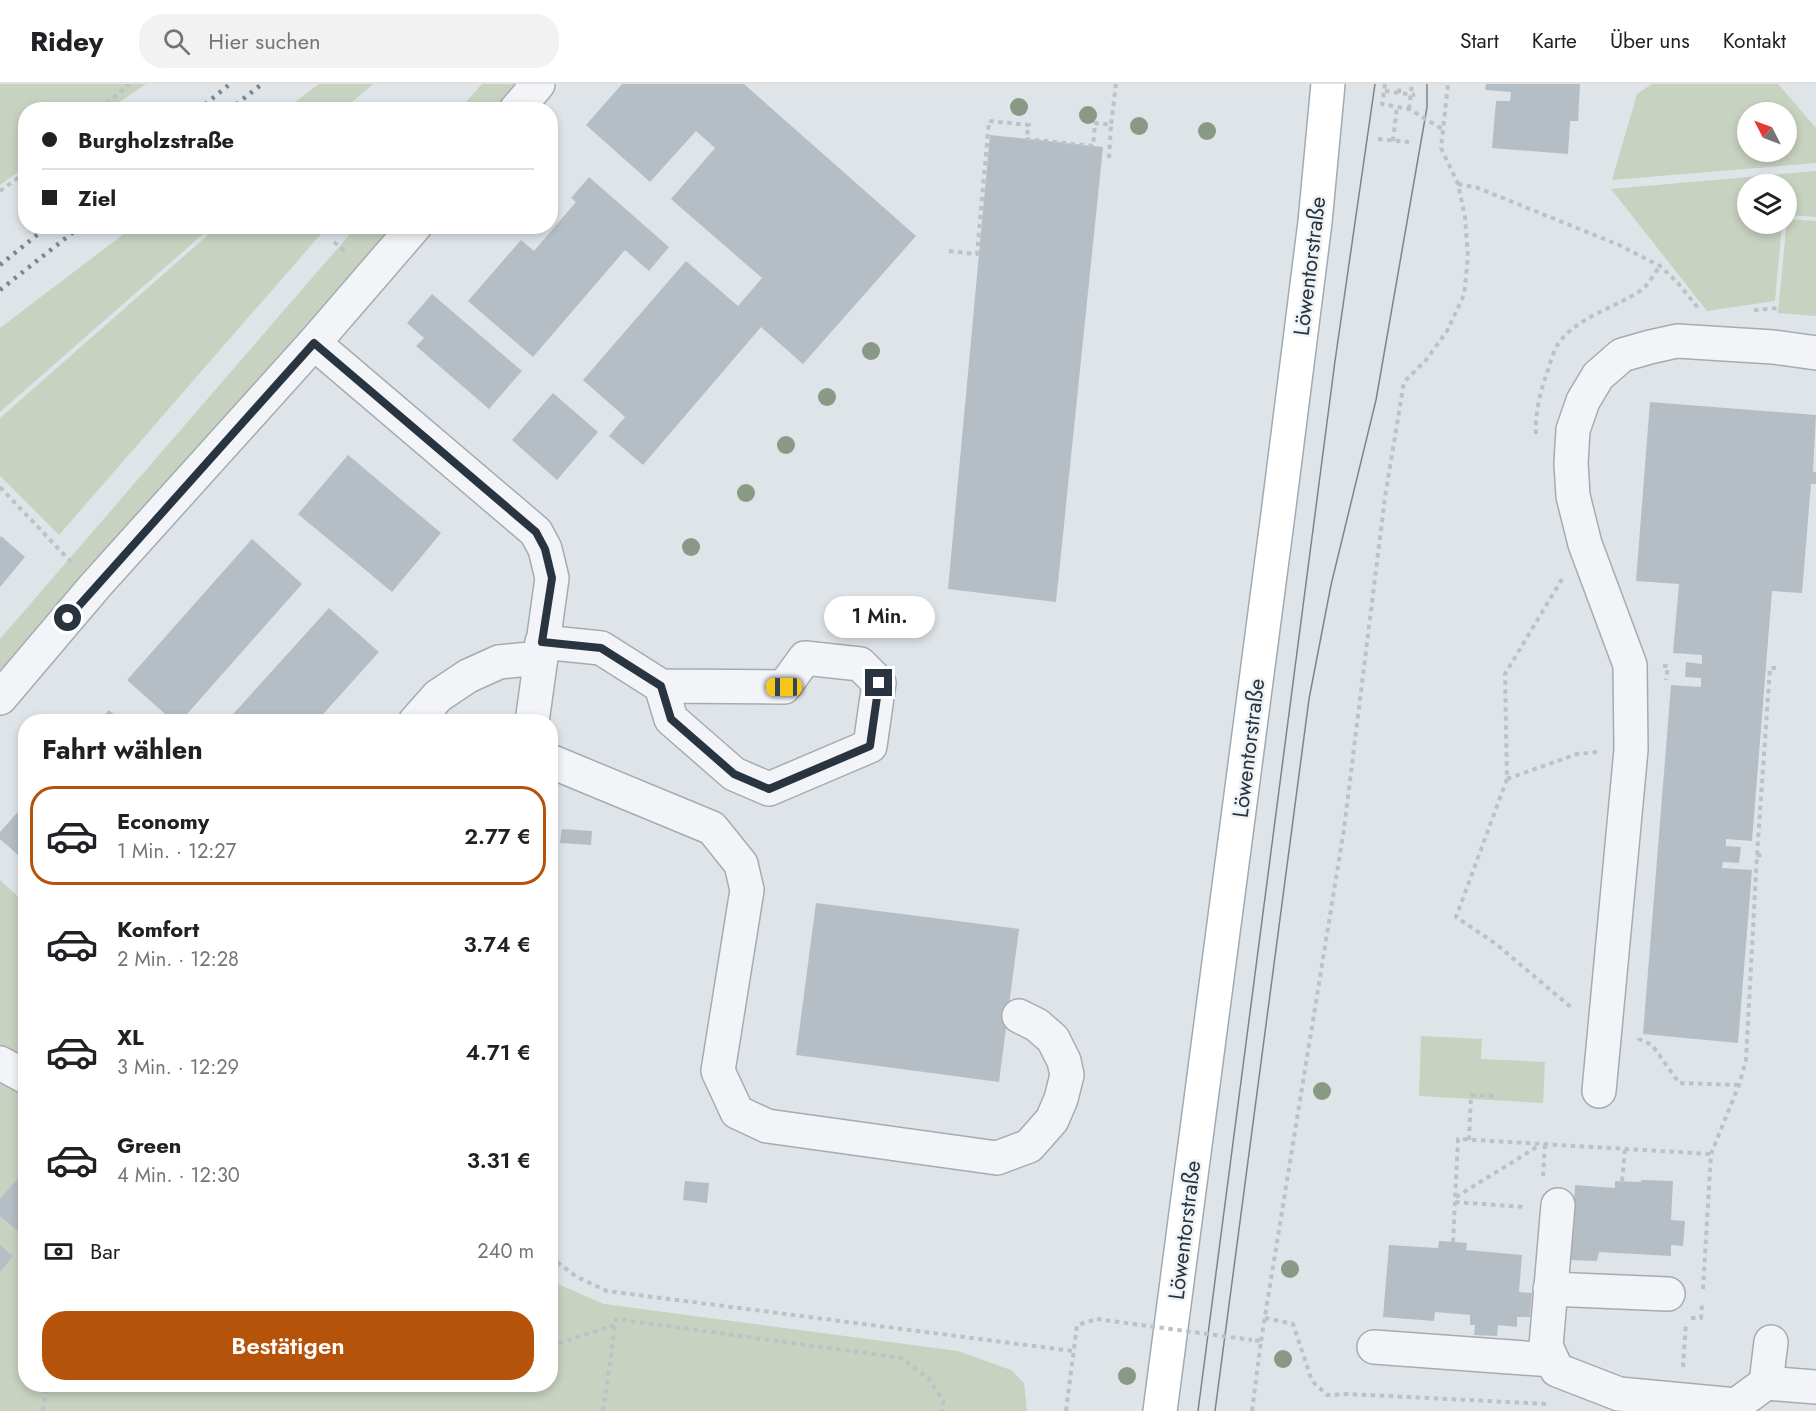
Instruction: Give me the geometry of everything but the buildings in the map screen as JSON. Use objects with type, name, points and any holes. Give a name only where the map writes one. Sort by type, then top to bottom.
[{"type":"main road","name":"Löwentorstraße","points":[[1160,1411],[1315,222],[1328,84]]},
{"type":"street","points":[[523,102],[538,84]]},
{"type":"street","points":[[0,698],[95,586],[314,343],[408,234]]},
{"type":"street","points":[[1599,1091],[1631,750],[1630,664],[1585,543],[1573,496],[1571,463],[1573,430],[1583,401],[1599,376],[1622,355],[1677,341],[1773,347],[1816,353]]},
{"type":"street","points":[[314,343],[536,532],[545,549],[552,578],[533,714]]},
{"type":"street","points":[[422,714],[438,696],[468,676],[500,662],[541,650],[601,648],[661,686],[784,687],[805,658],[860,664],[879,683],[870,746],[769,789],[734,774],[671,719],[661,686]]},
{"type":"street","points":[[558,764],[712,828],[741,864],[747,890],[718,1071],[736,1112],[767,1126],[997,1158],[1029,1146],[1052,1120],[1061,1099],[1067,1075],[1064,1060],[1053,1039],[1037,1025],[1019,1016]]},
{"type":"street","points":[[0,1063],[18,1073]]},
{"type":"street","points":[[1544,1200],[1550,1289],[1546,1346],[1557,1370],[1619,1394],[1736,1405],[1766,1383],[1816,1387]]},
{"type":"street","points":[[1550,1289],[1668,1294]]},
{"type":"street","points":[[1766,1383],[1771,1342]]},
{"type":"street","points":[[1374,1347],[1552,1360]]},
{"type":"path","points":[[109,102],[129,84]]},
{"type":"path","points":[[1109,158],[1116,84]]},
{"type":"path","points":[[1385,84],[1382,104],[1409,110],[1443,130]]},
{"type":"path","points":[[1399,93],[1400,84]]},
{"type":"path","points":[[1409,110],[1412,84]]},
{"type":"path","points":[[1252,1411],[1261,1341],[1344,829],[1385,497],[1404,382],[1426,360],[1447,331],[1464,295],[1468,257],[1466,217],[1458,184],[1441,148],[1448,84]]},
{"type":"path","points":[[1385,92],[1415,95]]},
{"type":"path","points":[[1393,141],[1397,106]]},
{"type":"path","points":[[949,251],[977,254],[989,121],[1029,124],[1026,139],[1093,146],[1095,123],[1111,125]]},
{"type":"path","points":[[1378,139],[1409,142]]},
{"type":"path","points":[[0,191],[18,177]]},
{"type":"path","points":[[1458,184],[1478,188],[1619,244],[1650,260],[1678,283],[1703,313]]},
{"type":"path","points":[[1746,310],[1779,308]]},
{"type":"path","points":[[0,487],[95,586]]},
{"type":"path","points":[[1564,575],[1505,674],[1507,779],[1456,917],[1496,944],[1589,1023],[1652,1045],[1679,1083],[1739,1085]]},
{"type":"path","points":[[1666,689],[1668,666]]},
{"type":"path","points":[[1682,1399],[1686,1318],[1701,1318],[1711,1154],[1739,1085],[1746,1060],[1762,754],[1770,668],[1776,668]]},
{"type":"path","points":[[1507,779],[1577,754]]},
{"type":"path","points":[[1756,855],[1764,856]]},
{"type":"path","points":[[1639,1040],[1640,1028]]},
{"type":"path","points":[[1469,1140],[1471,1095],[1496,1096]]},
{"type":"path","points":[[1453,1242],[1458,1139],[1711,1154]]},
{"type":"path","points":[[1455,1197],[1543,1144]]},
{"type":"path","points":[[1455,1202],[1544,1200],[1543,1144]]},
{"type":"path","points":[[1622,1181],[1625,1149]]},
{"type":"path","points":[[558,1263],[578,1277],[607,1291],[1072,1351]]},
{"type":"path","points":[[1265,1318],[1293,1323],[1312,1381],[1327,1395],[1348,1394],[1558,1405]]},
{"type":"path","points":[[603,1411],[616,1319],[902,1358],[930,1380],[943,1401],[943,1411]]},
{"type":"path","points":[[1066,1411],[1077,1324],[1097,1319],[1261,1341]]},
{"type":"path","points":[[558,1343],[615,1325]]},
{"type":"path","points":[[43,1411],[46,1392]]},
{"type":"green space","points":[[0,84],[146,84],[119,102],[18,102],[18,172],[0,185]]},
{"type":"green space","points":[[319,84],[373,84],[352,102],[295,102]]},
{"type":"green space","points":[[482,84],[519,84],[503,102],[466,102]]},
{"type":"green space","points":[[1652,84],[1778,84],[1794,102],[1737,102],[1737,162],[1797,162],[1797,106],[1816,128],[1816,163],[1612,180],[1637,94]]},
{"type":"green space","points":[[1816,171],[1816,217],[1797,216],[1797,174],[1782,174]]},
{"type":"green space","points":[[1737,178],[1737,234],[1781,234],[1775,301],[1707,311],[1611,189]]},
{"type":"green space","points":[[1797,220],[1816,221],[1816,316],[1778,313],[1786,234],[1797,234]]},
{"type":"green space","points":[[124,234],[203,234],[0,412],[0,328]]},
{"type":"green space","points":[[209,234],[321,234],[59,535],[0,476],[0,418]]},
{"type":"green space","points":[[350,234],[389,234],[0,684],[0,639]]},
{"type":"green space","points":[[0,880],[18,897],[18,1392],[558,1392],[558,1284],[604,1304],[958,1351],[1011,1370],[1024,1383],[1027,1411],[0,1411]]},
{"type":"green space","points":[[1421,1036],[1482,1039],[1481,1059],[1545,1062],[1543,1103],[1419,1096]]},
{"type":"tram line","points":[[1198,1411],[1335,361],[1375,84]]},
{"type":"tram line","points":[[1215,1411],[1309,699],[1331,585],[1376,400],[1427,107],[1427,84]]},
{"type":"railway","points":[[208,102],[230,84]]},
{"type":"railway","points":[[239,102],[262,84]]},
{"type":"railway","points":[[0,265],[38,234]]},
{"type":"railway","points":[[0,290],[71,234]]},
{"type":"route","points":[[68,618],[314,343],[536,532],[545,549],[552,578],[542,642],[601,648],[661,686],[671,719],[734,774],[769,789],[870,746],[879,683]]}]
